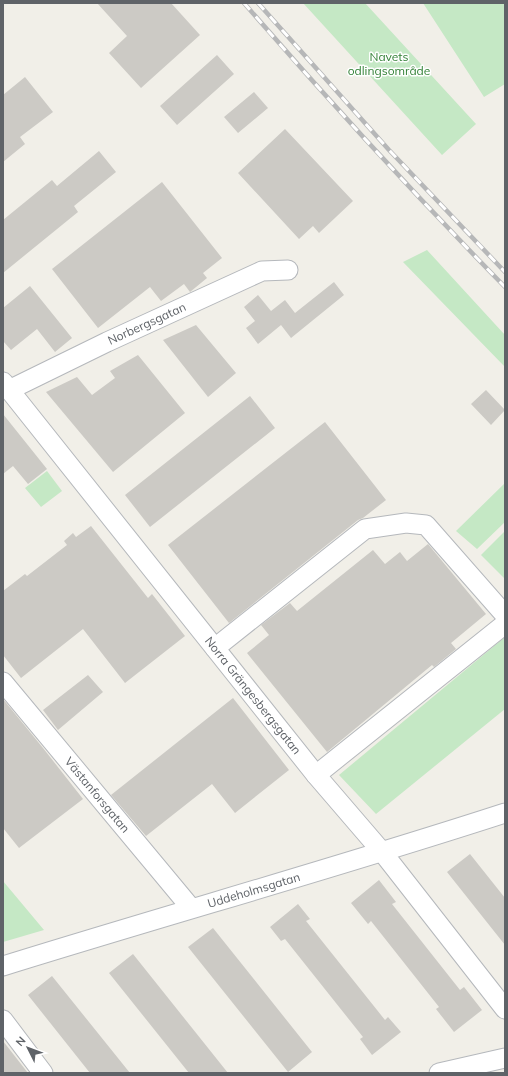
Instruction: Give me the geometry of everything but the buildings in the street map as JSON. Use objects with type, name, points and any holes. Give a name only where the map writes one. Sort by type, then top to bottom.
[{"type":"street","name":"Norbergsgatan","points":[[6,386],[107,342],[262,271],[288,270]]},
{"type":"street","name":"Norra Grängesbergsgatan","points":[[6,386],[316,775],[383,852],[505,1009]]},
{"type":"street","points":[[215,648],[365,529],[406,523],[426,525],[505,615]]},
{"type":"street","points":[[316,775],[505,624]]},
{"type":"street","name":"Västanforsgatan","points":[[3,682],[191,908]]},
{"type":"street","name":"Uddeholmsgatan","points":[[3,966],[191,908],[383,852],[505,813]]},
{"type":"street","points":[[3,1020],[43,1073]]},
{"type":"street","points":[[439,1073],[505,1058]]},
{"type":"green space","name":"Navets odlingsområde","points":[[303,3],[365,3],[476,124],[442,155]]},
{"type":"green space","points":[[423,3],[505,3],[505,84],[484,97]]},
{"type":"green space","points":[[427,250],[505,335],[505,367],[403,262]]},
{"type":"green space","points":[[47,471],[62,491],[41,507],[25,488]]},
{"type":"green space","points":[[505,483],[505,522],[477,549],[456,531]]},
{"type":"green space","points":[[505,531],[505,579],[481,555]]},
{"type":"green space","points":[[505,637],[505,709],[376,814],[339,775]]},
{"type":"green space","points":[[3,881],[44,930],[3,942]]},
{"type":"railway","points":[[244,3],[372,147],[505,287]]},
{"type":"railway","points":[[258,3],[389,150],[505,272]]}]
